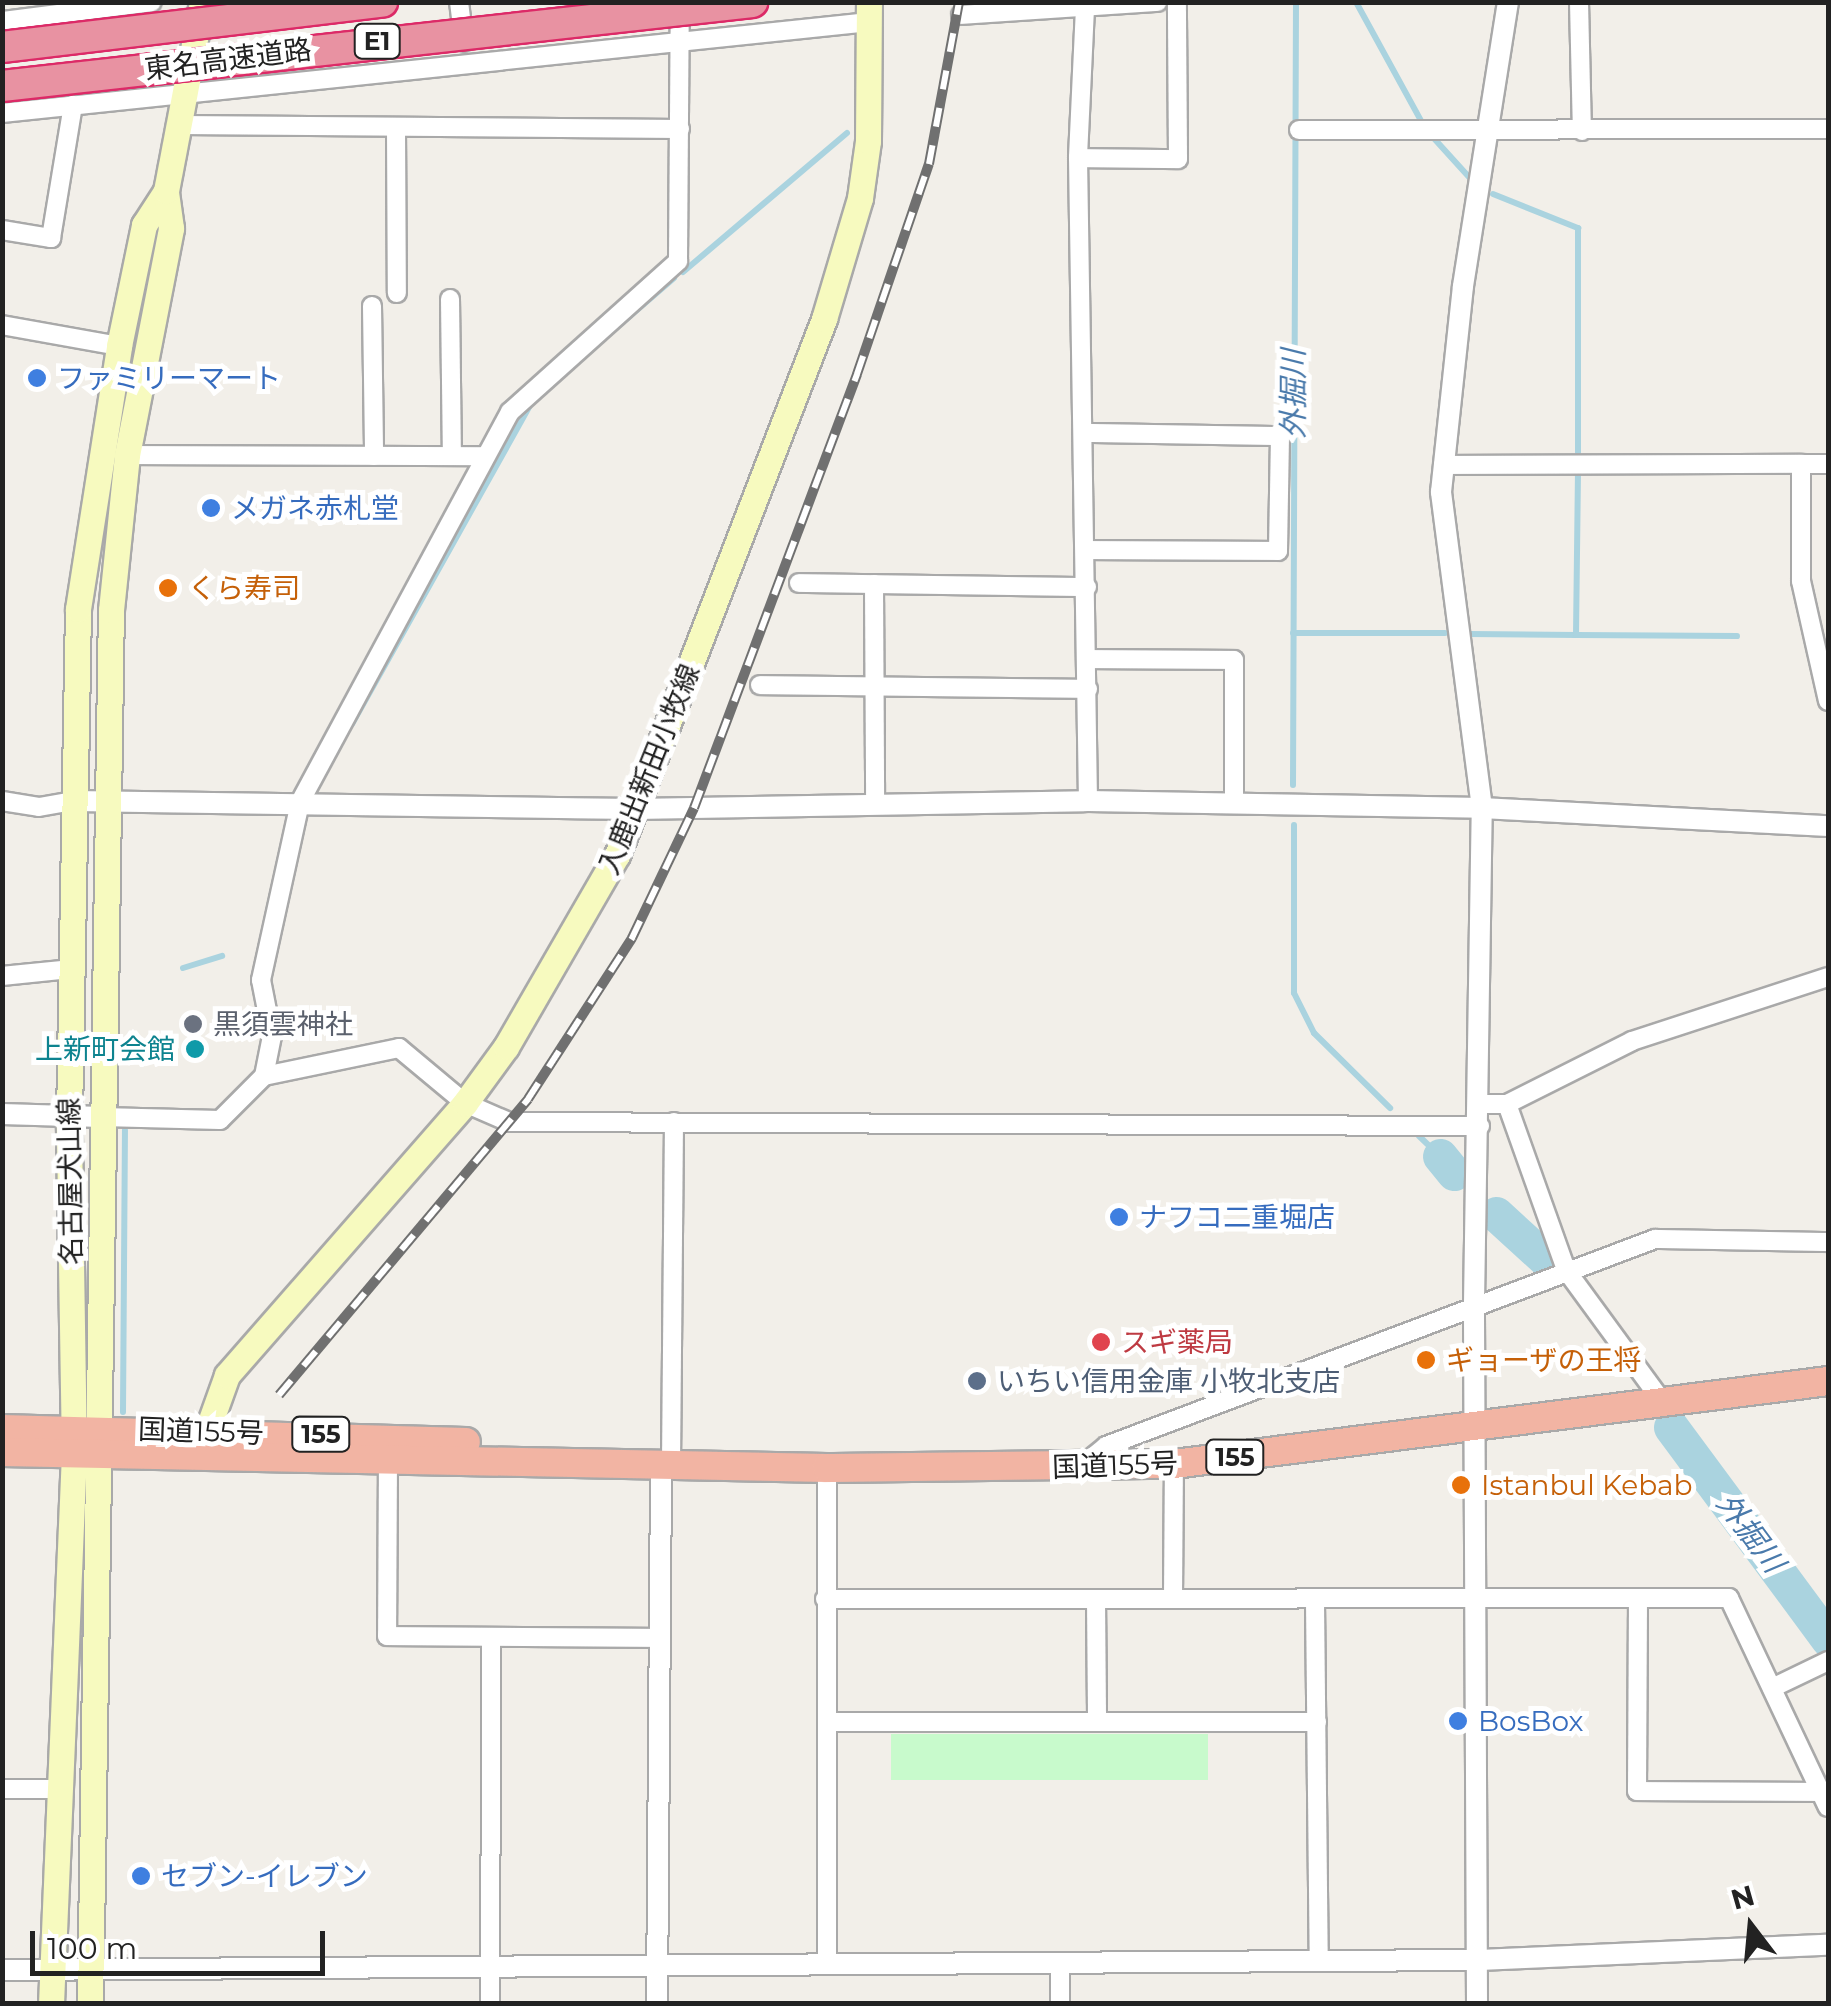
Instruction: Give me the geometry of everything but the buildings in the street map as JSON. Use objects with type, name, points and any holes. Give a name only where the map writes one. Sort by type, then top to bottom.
[{"type":"highway","name":"東名高速道路","points":[[2,47],[382,2]]},
{"type":"highway","name":"東名高速道路","points":[[2,86],[752,2]]},
{"type":"highway","name":"国道155号","points":[[2,1429],[74,1440],[388,1457],[826,1468],[1079,1468],[1174,1464],[1477,1430],[1828,1380]]},
{"type":"highway","name":"国道155号","points":[[103,1441],[207,1431],[400,1436],[594,1453],[656,1465]]},
{"type":"highway","name":"国道155号","points":[[2,1452],[74,1440]]},
{"type":"main road","name":"名古屋犬山線","points":[[90,2004],[103,1441],[102,1117],[110,610],[127,455],[171,228],[166,191],[202,2]]},
{"type":"main road","name":"入鹿出新田小牧線","points":[[207,1431],[227,1375],[465,1103],[541,994],[617,856],[824,318],[860,198],[872,82],[869,12]]},
{"type":"main road","name":"名古屋犬山線","points":[[51,2004],[74,1440],[69,1118],[74,801],[85,533],[144,225],[166,191]]},
{"type":"street","points":[[2,22],[152,2]]},
{"type":"street","points":[[459,2],[466,60]]},
{"type":"street","points":[[264,1076],[272,1036],[261,980],[300,802],[510,412],[550,370],[678,262],[680,2]]},
{"type":"street","points":[[961,15],[1158,2]]},
{"type":"street","points":[[1078,158],[1178,160],[1177,2]]},
{"type":"street","points":[[1477,2004],[1474,1302],[1482,808],[1453,609],[1443,465],[1508,2]]},
{"type":"street","points":[[1579,2],[1582,131]]},
{"type":"street","points":[[1085,8],[1078,158],[1087,433],[1088,801]]},
{"type":"street","points":[[2,114],[466,60],[679,40],[869,12]]},
{"type":"street","points":[[2,230],[50,238],[74,105]]},
{"type":"street","points":[[180,125],[680,129]]},
{"type":"street","points":[[396,129],[396,293]]},
{"type":"street","points":[[1299,130],[1828,129]]},
{"type":"street","points":[[450,300],[452,456]]},
{"type":"street","points":[[372,306],[374,456]]},
{"type":"street","points":[[2,325],[119,346]]},
{"type":"street","points":[[1087,433],[1280,436],[1278,551],[1088,550]]},
{"type":"street","points":[[127,455],[485,456]]},
{"type":"street","points":[[1801,464],[1800,580],[1824,666],[1828,700]]},
{"type":"street","points":[[1443,465],[1828,464]]},
{"type":"street","points":[[799,583],[1088,587]]},
{"type":"street","points":[[874,584],[875,805]]},
{"type":"street","points":[[1088,659],[1234,660],[1234,804]]},
{"type":"street","points":[[760,685],[1088,689]]},
{"type":"street","points":[[2,801],[38,807],[105,799],[635,809],[1088,801],[1482,808],[1828,826]]},
{"type":"street","points":[[2,976],[72,969]]},
{"type":"street","points":[[2,1114],[220,1120],[264,1076],[399,1048],[465,1103],[510,1122],[1480,1115],[1632,1041],[1828,978]]},
{"type":"street","points":[[1507,1104],[1566,1270],[1664,1404]]},
{"type":"street","points":[[656,2004],[660,1638],[656,1465],[674,1122]]},
{"type":"street","points":[[1079,1468],[1106,1446],[1474,1302],[1655,1239],[1828,1242]]},
{"type":"street","points":[[388,1457],[387,1636],[660,1638]]},
{"type":"street","points":[[1173,1599],[1174,1464]]},
{"type":"street","points":[[826,1468],[827,1963]]},
{"type":"street","points":[[825,1599],[1316,1602],[1729,1598],[1824,1800],[1638,1791],[1638,1600]]},
{"type":"street","points":[[1096,1599],[1097,1722]]},
{"type":"street","points":[[1316,1602],[1318,1961]]},
{"type":"street","points":[[490,2004],[491,1638]]},
{"type":"street","points":[[1772,1688],[1828,1661]]},
{"type":"street","points":[[826,1722],[1317,1722]]},
{"type":"street","points":[[2,1789],[58,1789]]},
{"type":"street","points":[[2,1970],[1478,1960],[1828,1945]]},
{"type":"street","points":[[1060,1963],[1060,2004]]},
{"type":"green space","points":[[891,1734],[1208,1734],[1208,1780],[891,1780]]},
{"type":"waterway","points":[[1356,2],[1424,126]]},
{"type":"waterway","name":"外掘川","points":[[1293,785],[1296,3]]},
{"type":"waterway","points":[[683,272],[847,133]]},
{"type":"waterway","points":[[1430,134],[1469,177]]},
{"type":"waterway","points":[[1493,194],[1578,228],[1578,458]]},
{"type":"waterway","points":[[615,329],[674,278]]},
{"type":"waterway","points":[[352,724],[531,404]]},
{"type":"waterway","points":[[1469,634],[1576,635],[1578,469]]},
{"type":"waterway","points":[[1293,633],[1445,633]]},
{"type":"waterway","points":[[1576,635],[1737,636]]},
{"type":"waterway","name":"外掘川","points":[[1294,825],[1294,993],[1314,1033],[1390,1108]]},
{"type":"waterway","points":[[183,968],[222,956]]},
{"type":"waterway","points":[[123,1412],[125,1130]]},
{"type":"waterway","name":"外掘川","points":[[1419,1136],[1440,1156]]},
{"type":"waterway","name":"外掘川","points":[[1440,1156],[1454,1173]]},
{"type":"waterway","name":"外掘川","points":[[1496,1214],[1554,1267]]},
{"type":"waterway","name":"外掘川","points":[[1671,1427],[1828,1639]]},
{"type":"railway","points":[[279,1395],[528,1099],[632,938],[694,808],[857,374],[929,164],[959,2]]},
{"type":"place","name":"ファミリーマート","points":[[37,378]]},
{"type":"place","name":"メガネ赤札堂","points":[[211,508]]},
{"type":"place","name":"くら寿司","points":[[168,588]]},
{"type":"place","name":"黒須雲神社","points":[[193,1024]]},
{"type":"place","name":"上新町会館","points":[[195,1049]]},
{"type":"place","name":"ナフコ二重堀店","points":[[1119,1217]]},
{"type":"place","name":"スギ薬局","points":[[1101,1342]]},
{"type":"place","name":"ギョーザの王将","points":[[1426,1360]]},
{"type":"place","name":"いちい信用金庫 小牧北支店","points":[[977,1381]]},
{"type":"place","name":"Istanbul Kebab","points":[[1461,1485]]},
{"type":"place","name":"BosBox","points":[[1458,1721]]},
{"type":"place","name":"セブン-イレブン","points":[[141,1876]]}]
